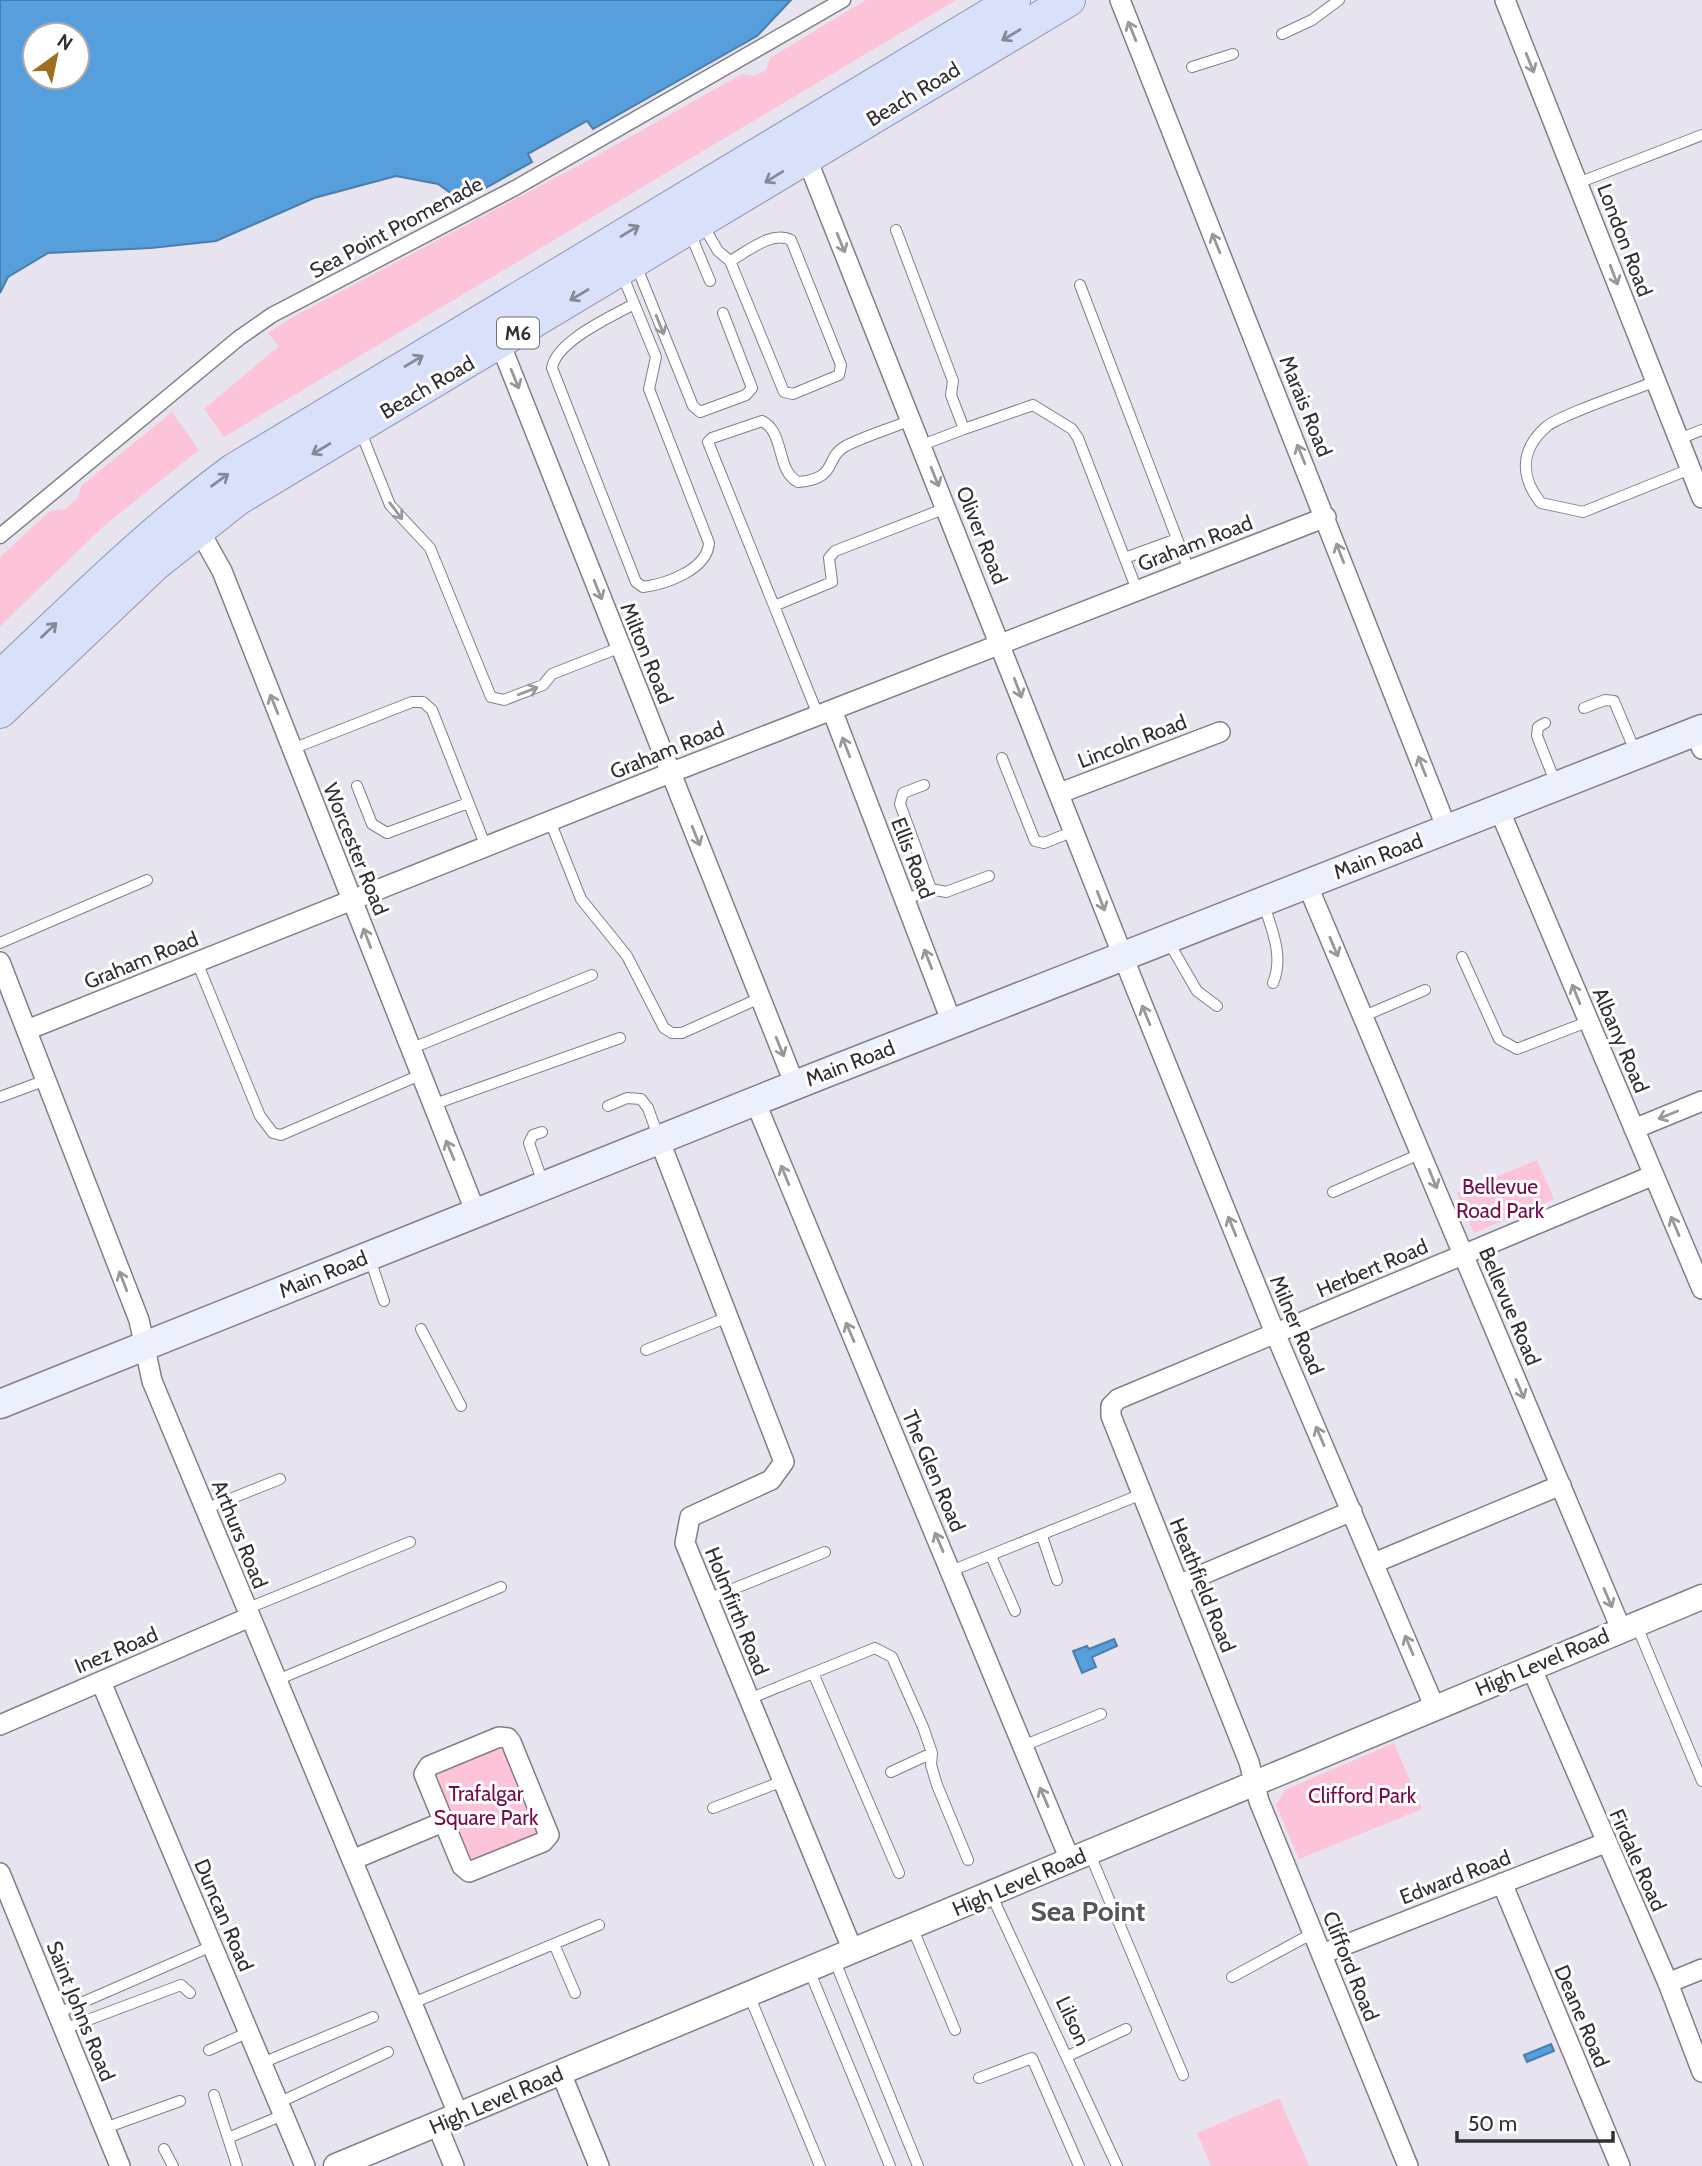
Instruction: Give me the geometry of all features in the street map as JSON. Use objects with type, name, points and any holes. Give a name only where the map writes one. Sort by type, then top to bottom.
[{"type":"main road","name":"Beach Road","points":[[0,677],[191,517],[262,451],[495,330],[627,266],[695,225],[801,145],[1014,0]]},
{"type":"main road","name":"Beach Road","points":[[0,712],[156,564],[191,517],[239,499],[359,427],[495,330],[801,145],[1069,0]]},
{"type":"main road","name":"Main Road","points":[[0,1404],[368,1255],[545,1187],[795,1084],[1637,755],[1700,737]]},
{"type":"street","name":"Sea Point Promenade","points":[[0,536],[230,345],[272,315],[515,188],[844,0]]},
{"type":"street","name":"Marais Road","points":[[1120,0],[1447,829]]},
{"type":"street","name":"London Road","points":[[1505,0],[1702,498]]},
{"type":"street","name":"Oliver Road","points":[[801,145],[1123,956]]},
{"type":"street","name":"Milton Road","points":[[495,330],[795,1084]]},
{"type":"street","name":"Worcester Road","points":[[191,517],[217,561],[476,1213]]},
{"type":"street","name":"Graham Road","points":[[27,1030],[670,773],[1326,517]]},
{"type":"street","name":"Ellis Road","points":[[825,712],[905,900],[952,1023]]},
{"type":"street","name":"Lincoln Road","points":[[1060,793],[1220,732]]},
{"type":"street","name":"Albany Road","points":[[1499,809],[1702,1289]]},
{"type":"street","name":"Bellevue Road","points":[[1307,884],[1561,1485],[1629,1626]]},
{"type":"street","name":"Milner Road","points":[[1123,956],[1275,1333],[1435,1708]]},
{"type":"street","name":"Arthurs Road","points":[[0,962],[146,1345],[152,1381],[413,2003],[448,2120],[454,2166]]},
{"type":"street","name":"The Glen Road","points":[[755,1101],[1023,1746],[1079,1856]]},
{"type":"street","points":[[1634,1129],[1702,1101]]},
{"type":"street","name":"Holmfirth Road","points":[[659,1139],[784,1462],[771,1480],[690,1517],[685,1543],[783,1781],[843,1955]]},
{"type":"street","name":"Herbert Road","points":[[1111,1406],[1118,1399],[1654,1175]]},
{"type":"street","name":"Heathfield Road","points":[[1111,1406],[1111,1416],[1255,1782]]},
{"type":"street","points":[[1374,1563],[1561,1485]]},
{"type":"street","points":[[1178,1585],[1352,1511]]},
{"type":"street","name":"High Level Road","points":[[336,2166],[1702,1597]]},
{"type":"street","name":"Inez Road","points":[[0,1725],[101,1682],[248,1613]]},
{"type":"street","name":"Firdale Road","points":[[1531,1667],[1605,1843],[1668,1983],[1702,2072]]},
{"type":"street","name":"Duncan Road","points":[[101,1682],[305,2166]]},
{"type":"street","points":[[504,1737],[511,1742],[549,1835],[543,1842],[469,1872],[462,1866],[443,1822],[424,1779],[425,1770],[504,1737]]},
{"type":"street","name":"Clifford Road","points":[[1255,1782],[1259,1801],[1408,2166]]},
{"type":"street","points":[[352,1860],[443,1822]]},
{"type":"street","name":"Edward Road","points":[[1322,1954],[1605,1843]]},
{"type":"street","name":"Saint Johns Road","points":[[0,1873],[120,2166]]},
{"type":"street","name":"Deane Road","points":[[1502,1883],[1620,2166]]},
{"type":"street","points":[[1668,1983],[1702,1969]]},
{"type":"street","points":[[561,2073],[599,2166]]},
{"type":"lane","points":[[1282,34],[1312,20],[1339,0]]},
{"type":"lane","points":[[1192,67],[1233,54]]},
{"type":"lane","points":[[1578,183],[1702,135]]},
{"type":"lane","points":[[695,225],[730,261],[784,392],[793,394],[839,375],[841,365],[791,240],[785,237],[772,238],[730,261]]},
{"type":"lane","points":[[695,225],[710,281]]},
{"type":"lane","points":[[896,230],[953,381],[951,395],[964,429]]},
{"type":"lane","points":[[627,266],[634,304],[657,362],[649,389],[709,543],[708,551],[699,565],[643,587],[636,582],[552,368],[553,359],[564,346],[634,304]]},
{"type":"lane","points":[[627,266],[693,406],[700,412],[746,395],[752,388],[723,313]]},
{"type":"lane","points":[[1080,285],[1189,570]]},
{"type":"lane","points":[[1656,381],[1548,425],[1527,453],[1525,467],[1541,503],[1580,512],[1690,469]]},
{"type":"lane","points":[[922,445],[1033,405],[1072,429],[1078,438],[1137,590]]},
{"type":"lane","points":[[825,712],[774,606],[708,446],[709,439],[762,421],[772,428],[793,479],[805,481],[828,472],[844,447],[912,420]]},
{"type":"lane","points":[[359,427],[390,505],[430,548],[491,697],[504,700],[543,685],[552,674],[621,648]]},
{"type":"lane","points":[[1679,439],[1702,430]]},
{"type":"lane","points":[[774,606],[832,582],[834,577],[829,558],[835,551],[947,508]]},
{"type":"lane","points":[[1125,558],[1177,539]]},
{"type":"lane","points":[[1584,708],[1605,700],[1614,701],[1637,755]]},
{"type":"lane","points":[[292,749],[412,702],[424,702],[432,710],[486,846]]},
{"type":"lane","points":[[1545,723],[1538,727],[1537,736],[1557,786]]},
{"type":"lane","points":[[1002,758],[1035,841],[1044,843],[1074,831]]},
{"type":"lane","points":[[924,785],[903,793],[900,804],[931,889]]},
{"type":"lane","points":[[358,786],[372,824],[387,833],[468,803]]},
{"type":"lane","points":[[550,821],[581,899],[627,956],[664,1028],[672,1033],[682,1033],[761,998]]},
{"type":"lane","points":[[905,900],[931,889],[942,893],[989,876]]},
{"type":"lane","points":[[0,943],[147,880]]},
{"type":"lane","points":[[1263,901],[1277,949],[1278,966],[1273,983]]},
{"type":"lane","points":[[1167,939],[1197,991],[1217,1006]]},
{"type":"lane","points":[[1462,957],[1499,1039],[1509,1046],[1517,1049],[1587,1022]]},
{"type":"lane","points":[[197,962],[260,1116],[273,1133],[281,1135],[420,1075]]},
{"type":"lane","points":[[410,1049],[592,975]]},
{"type":"lane","points":[[1364,1016],[1425,989]]},
{"type":"lane","points":[[431,1105],[620,1038]]},
{"type":"lane","points":[[0,1097],[46,1080]]},
{"type":"lane","points":[[608,1106],[627,1098],[641,1099],[648,1108],[659,1139]]},
{"type":"lane","points":[[542,1132],[533,1135],[529,1143],[545,1187]]},
{"type":"lane","points":[[1333,1192],[1422,1153]]},
{"type":"lane","points":[[368,1255],[384,1301]]},
{"type":"lane","points":[[646,1350],[728,1317]]},
{"type":"lane","points":[[421,1328],[461,1406]]},
{"type":"lane","points":[[205,1509],[280,1479]]},
{"type":"lane","points":[[951,1571],[1142,1494]]},
{"type":"lane","points":[[1042,1536],[1057,1580]]},
{"type":"lane","points":[[248,1613],[410,1542]]},
{"type":"lane","points":[[708,1599],[825,1552]]},
{"type":"lane","points":[[991,1556],[1015,1611]]},
{"type":"lane","points":[[277,1680],[501,1587]]},
{"type":"lane","points":[[1629,1626],[1702,1781]]},
{"type":"lane","points":[[749,1699],[875,1648],[887,1651],[892,1657],[932,1753],[931,1765],[937,1785],[968,1860]]},
{"type":"lane","points":[[813,1673],[899,1873]]},
{"type":"lane","points":[[1023,1746],[1101,1714]]},
{"type":"lane","points":[[891,1772],[932,1753]]},
{"type":"lane","points":[[713,1808],[783,1781]]},
{"type":"lane","points":[[1079,1856],[1183,2075]]},
{"type":"lane","name":"Lilson","points":[[991,1894],[1117,2166]]},
{"type":"lane","points":[[413,2003],[599,1925]]},
{"type":"lane","points":[[912,1927],[955,2030]]},
{"type":"lane","points":[[1232,1977],[1313,1933]]},
{"type":"lane","points":[[554,1944],[575,1993]]},
{"type":"lane","points":[[61,2021],[212,1946]]},
{"type":"lane","points":[[843,1955],[918,2166]]},
{"type":"lane","points":[[808,1969],[890,2166]]},
{"type":"lane","points":[[61,2021],[181,1985],[190,1993]]},
{"type":"lane","points":[[749,1994],[820,2166]]},
{"type":"lane","points":[[262,2063],[373,2017]]},
{"type":"lane","points":[[1068,2056],[1126,2029]]},
{"type":"lane","points":[[209,2050],[249,2032]]},
{"type":"lane","points":[[228,2138],[388,2052]]},
{"type":"lane","points":[[979,2078],[1032,2058],[1079,2166]]},
{"type":"lane","points":[[214,2095],[237,2166]]},
{"type":"lane","points":[[104,2128],[180,2101]]},
{"type":"lane","points":[[164,2149],[173,2166]]},
{"type":"green space","points":[[866,0],[956,0],[224,437],[204,409],[279,346],[268,333],[289,319],[589,160],[742,74],[754,76],[766,70],[770,58]]},
{"type":"green space","points":[[172,412],[199,450],[105,525],[0,626],[0,557],[50,511],[65,509],[78,498],[81,486]]},
{"type":"green space","name":"Bellevue Road Park","points":[[1537,1160],[1554,1199],[1474,1233],[1457,1193]]},
{"type":"green space","name":"Clifford Park","points":[[1394,1743],[1422,1809],[1299,1859],[1276,1805],[1285,1790]]},
{"type":"green space","name":"Trafalgar Square Park","points":[[497,1748],[505,1752],[538,1833],[471,1861],[435,1776]]},
{"type":"green space","points":[[1279,2098],[1309,2166],[1211,2166],[1197,2133]]},
{"type":"water","points":[[0,0],[791,0],[757,36],[593,129],[587,121],[528,154],[532,162],[462,201],[438,184],[396,176],[314,198],[216,241],[151,248],[48,253],[8,277],[0,293]]},
{"type":"water","points":[[1114,1639],[1117,1646],[1092,1657],[1096,1667],[1082,1673],[1073,1651],[1087,1646],[1089,1649]]},
{"type":"water","points":[[1551,2044],[1554,2051],[1527,2062],[1524,2055]]},
{"type":"district","name":"Sea Point","points":[[1088,1911]]}]
